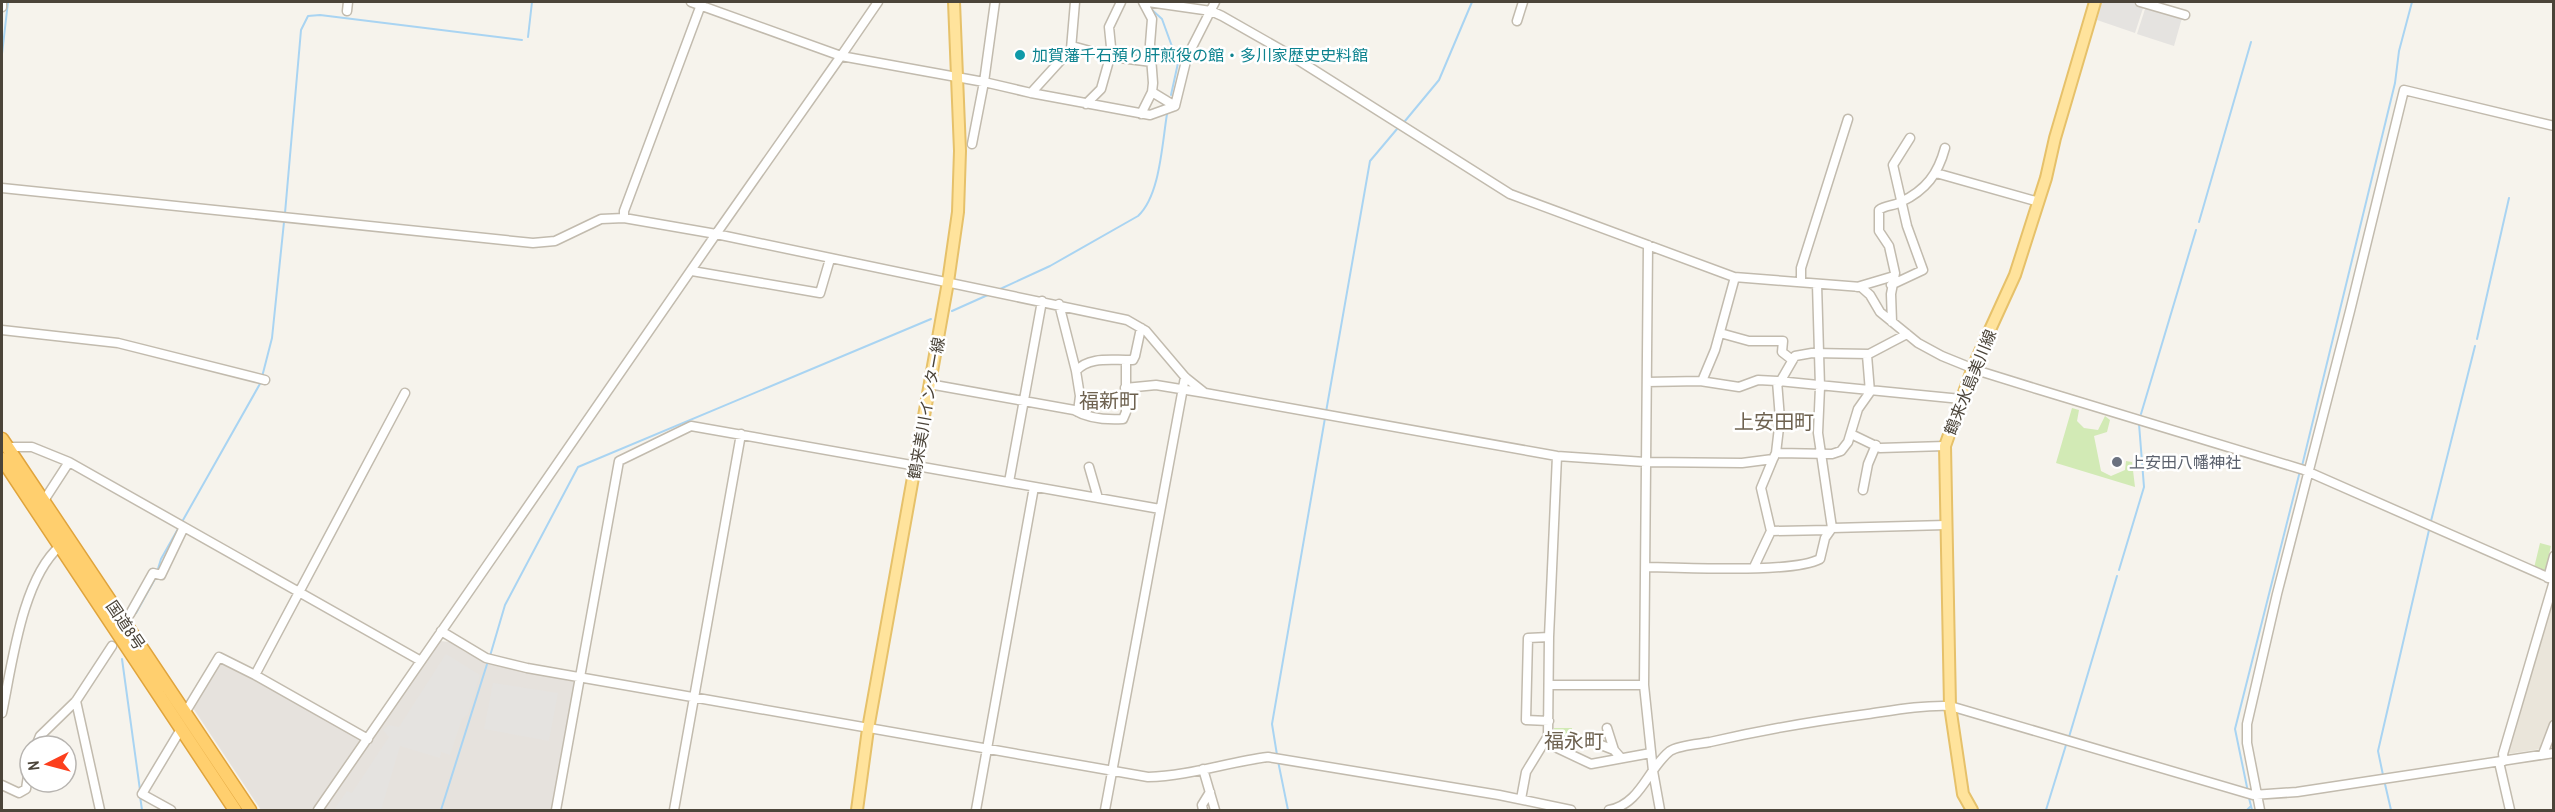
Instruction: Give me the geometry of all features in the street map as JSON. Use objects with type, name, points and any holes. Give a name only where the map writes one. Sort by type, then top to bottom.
[{"type":"highway","name":"国道8号","points":[[3,449],[43,502],[250,810]]},
{"type":"highway","name":"国道8号","points":[[3,449],[60,546],[235,810]]},
{"type":"main road","name":"鶴来美川インター線","points":[[857,810],[868,729],[948,282],[958,212],[960,152],[954,2]]},
{"type":"main road","name":"鶴来水島美川線","points":[[1972,810],[1963,794],[1950,706],[1945,446],[1973,367],[2015,275],[2095,2]]},
{"type":"street","points":[[2,2],[2,7]]},
{"type":"street","points":[[691,2],[702,3],[841,56],[984,82],[1149,116],[1174,106]]},
{"type":"street","points":[[318,810],[878,2]]},
{"type":"street","points":[[972,144],[984,82],[995,2]]},
{"type":"street","points":[[1031,93],[1072,46],[1075,2]]},
{"type":"street","points":[[1086,104],[1101,89],[1111,57],[1109,27],[1121,2]]},
{"type":"street","points":[[1141,114],[1152,92],[1150,44],[1152,19],[1143,2]]},
{"type":"street","points":[[1148,2],[1176,3],[1211,11],[1287,53],[1510,194],[1736,277],[1857,287],[1892,281],[1923,270],[1901,202],[1893,165],[1910,138]]},
{"type":"street","points":[[1174,106],[1187,57],[1215,2]]},
{"type":"street","points":[[1517,21],[1523,2]]},
{"type":"street","points":[[2140,2],[2185,15]]},
{"type":"street","points":[[624,218],[624,211],[702,3]]},
{"type":"street","points":[[1072,46],[1111,57],[1152,62]]},
{"type":"street","points":[[2260,810],[2251,795],[2247,724],[2304,470],[2404,90],[2553,126]]},
{"type":"street","points":[[1152,92],[1174,106]]},
{"type":"street","points":[[1801,281],[1801,268],[1848,119]]},
{"type":"street","points":[[1892,322],[1892,281],[1895,273],[1889,246],[1879,231],[1878,220],[1881,207],[1901,202],[1930,182],[1936,173],[1945,148]]},
{"type":"street","points":[[1936,173],[2038,202]]},
{"type":"street","points":[[2,188],[533,243],[555,241],[601,219],[624,218],[716,234],[1127,320],[1141,328],[1162,347],[1185,377],[1205,393]]},
{"type":"street","points":[[1648,245],[1644,685],[1653,771],[1660,810]]},
{"type":"street","points":[[692,271],[820,293],[830,259]]},
{"type":"street","points":[[1702,381],[1720,333],[1736,277]]},
{"type":"street","points":[[1646,567],[1754,567],[1810,564],[1820,559],[1831,529],[1818,433],[1820,387],[1817,284]]},
{"type":"street","points":[[1857,287],[1870,294],[1880,312],[1918,343],[1973,367],[2037,389],[2304,470],[2552,580]]},
{"type":"street","points":[[1009,482],[1042,301]]},
{"type":"street","points":[[1059,304],[1076,371],[1080,396],[1078,412]]},
{"type":"street","points":[[1076,371],[1081,365],[1090,362],[1133,360],[1141,328]]},
{"type":"street","points":[[2,330],[118,343],[261,379]]},
{"type":"street","points":[[1720,333],[1749,341],[1783,341],[1782,352],[1791,359]]},
{"type":"street","points":[[1754,567],[1772,531],[1761,488],[1774,456],[1780,419],[1778,382],[1791,359],[1804,354],[1867,355],[1907,334]]},
{"type":"street","points":[[1125,388],[1156,386],[1205,393],[1557,456],[1645,462],[1742,463],[1774,456],[1841,452],[1851,434],[1858,409],[1870,392],[1867,355]]},
{"type":"street","points":[[929,384],[1024,400],[1078,412],[1092,418],[1123,419],[1126,412],[1126,360]]},
{"type":"street","points":[[1105,810],[1185,377]]},
{"type":"street","points":[[1647,382],[1702,381],[1739,387],[1758,380],[1961,399]]},
{"type":"street","points":[[255,675],[405,393]]},
{"type":"street","points":[[556,810],[619,461],[691,426],[1160,509]]},
{"type":"street","points":[[674,810],[741,434]]},
{"type":"street","points":[[1851,434],[1880,448],[1945,446]]},
{"type":"street","points":[[1863,490],[1868,464],[1876,446]]},
{"type":"street","points":[[3,449],[32,447],[69,462],[421,661]]},
{"type":"street","points":[[1521,800],[1526,772],[1548,736],[1549,637],[1557,456]]},
{"type":"street","points":[[43,502],[69,462]]},
{"type":"street","points":[[1089,467],[1098,498]]},
{"type":"street","points":[[976,810],[1034,487]]},
{"type":"street","points":[[1772,531],[1946,525]]},
{"type":"street","points":[[130,614],[157,574],[182,526]]},
{"type":"street","points":[[2,713],[24,608],[49,555],[60,546]]},
{"type":"street","points":[[2510,810],[2501,761],[2552,580],[2553,556]]},
{"type":"street","points":[[441,631],[489,659],[579,678],[1148,777],[1175,776],[1235,761],[1277,758],[1570,810]]},
{"type":"street","points":[[1549,637],[1528,639],[1526,720],[1549,721]]},
{"type":"street","points":[[42,734],[76,701],[112,646]]},
{"type":"street","points":[[185,713],[219,657],[368,739]]},
{"type":"street","points":[[1550,685],[1644,685]]},
{"type":"street","points":[[76,701],[100,810]]},
{"type":"street","points":[[1609,810],[1616,809],[1643,788],[1653,771],[1671,750],[1848,716],[1930,705],[1950,706],[2251,795],[2553,753]]},
{"type":"street","points":[[2543,754],[2553,725]]},
{"type":"street","points":[[1607,728],[1614,750],[1621,758]]},
{"type":"street","points":[[171,810],[142,794],[181,729]]},
{"type":"street","points":[[1548,736],[1555,747],[1585,763],[1651,753]]},
{"type":"street","points":[[1596,743],[1614,750]]},
{"type":"street","points":[[1203,769],[1215,810]]},
{"type":"street","points":[[2,785],[18,793]]},
{"type":"street","points":[[1203,810],[1202,805],[1210,792]]},
{"type":"shaded area","points":[[2102,2],[2132,2],[2144,5],[2135,33],[2097,20]]},
{"type":"shaded area","points":[[2146,6],[2182,18],[2174,46],[2137,34]]},
{"type":"shaded area","points":[[2553,593],[2553,747],[2507,754]]},
{"type":"shaded area","points":[[440,641],[450,642],[465,652],[496,665],[575,682],[552,810],[323,810]]},
{"type":"shaded area","points":[[446,654],[480,675],[468,714],[462,719],[450,755],[441,752],[440,758],[400,746],[381,810],[334,810],[347,791],[352,793],[389,737],[383,730],[389,725],[399,727]]},
{"type":"shaded area","points":[[221,661],[360,738],[361,743],[314,810],[261,810],[193,708]]},
{"type":"shaded area","points":[[493,683],[558,693],[549,741],[484,729]]},
{"type":"green space","points":[[2072,408],[2079,410],[2077,421],[2084,428],[2098,430],[2105,416],[2110,420],[2107,432],[2094,436],[2101,471],[2111,476],[2125,470],[2126,461],[2132,462],[2135,487],[2056,463]]},
{"type":"green space","points":[[2540,543],[2551,546],[2545,572],[2534,568]]},
{"type":"green space","points":[[1554,728],[1572,728],[1573,741],[1555,737]]},
{"type":"waterway","points":[[2,54],[8,2]]},
{"type":"waterway","points":[[528,37],[532,2]]},
{"type":"waterway","points":[[1405,121],[1439,80],[1472,2]]},
{"type":"waterway","points":[[2302,466],[2395,83],[2399,51],[2412,2]]},
{"type":"waterway","points":[[1151,9],[1162,19],[1178,63],[1171,95]]},
{"type":"waterway","points":[[285,213],[301,30],[308,16],[320,15],[522,40]]},
{"type":"waterway","points":[[2199,222],[2251,42]]},
{"type":"waterway","points":[[998,290],[1050,266],[1138,216],[1145,207],[1156,183],[1167,114]]},
{"type":"waterway","points":[[1326,412],[1370,161],[1397,129]]},
{"type":"waterway","points":[[2477,339],[2509,198]]},
{"type":"waterway","points":[[262,377],[272,338],[284,222]]},
{"type":"waterway","points":[[2141,414],[2196,230]]},
{"type":"waterway","points":[[952,311],[990,294]]},
{"type":"waterway","points":[[490,656],[505,605],[578,467],[931,319]]},
{"type":"waterway","points":[[2431,521],[2475,346]]},
{"type":"waterway","points":[[157,572],[161,559],[261,382]]},
{"type":"waterway","points":[[1277,755],[1272,724],[1325,418]]},
{"type":"waterway","points":[[2119,570],[2144,487],[2139,424]]},
{"type":"waterway","points":[[2248,792],[2235,729],[2300,471]]},
{"type":"waterway","points":[[2383,775],[2378,751],[2429,530]]},
{"type":"waterway","points":[[2069,737],[2117,576]]},
{"type":"waterway","points":[[136,613],[156,577]]},
{"type":"waterway","points":[[122,659],[140,790]]},
{"type":"waterway","points":[[441,810],[488,661]]},
{"type":"waterway","points":[[2046,810],[2066,745]]},
{"type":"waterway","points":[[1278,761],[1288,810]]},
{"type":"waterway","points":[[2385,784],[2391,810]]},
{"type":"waterway","points":[[140,796],[142,810]]},
{"type":"waterway","points":[[2249,798],[2252,810]]},
{"type":"waterway","points":[[2247,810],[2251,806]]},
{"type":"place","name":"加賀藩千石預り肝煎役の館・多川家歴史史料館","points":[[1020,55]]},
{"type":"place","name":"上安田八幡神社","points":[[2117,462]]},
{"type":"district","name":"福新町","points":[[1109,400]]},
{"type":"district","name":"上安田町","points":[[1774,421]]},
{"type":"district","name":"福永町","points":[[1574,740]]}]
